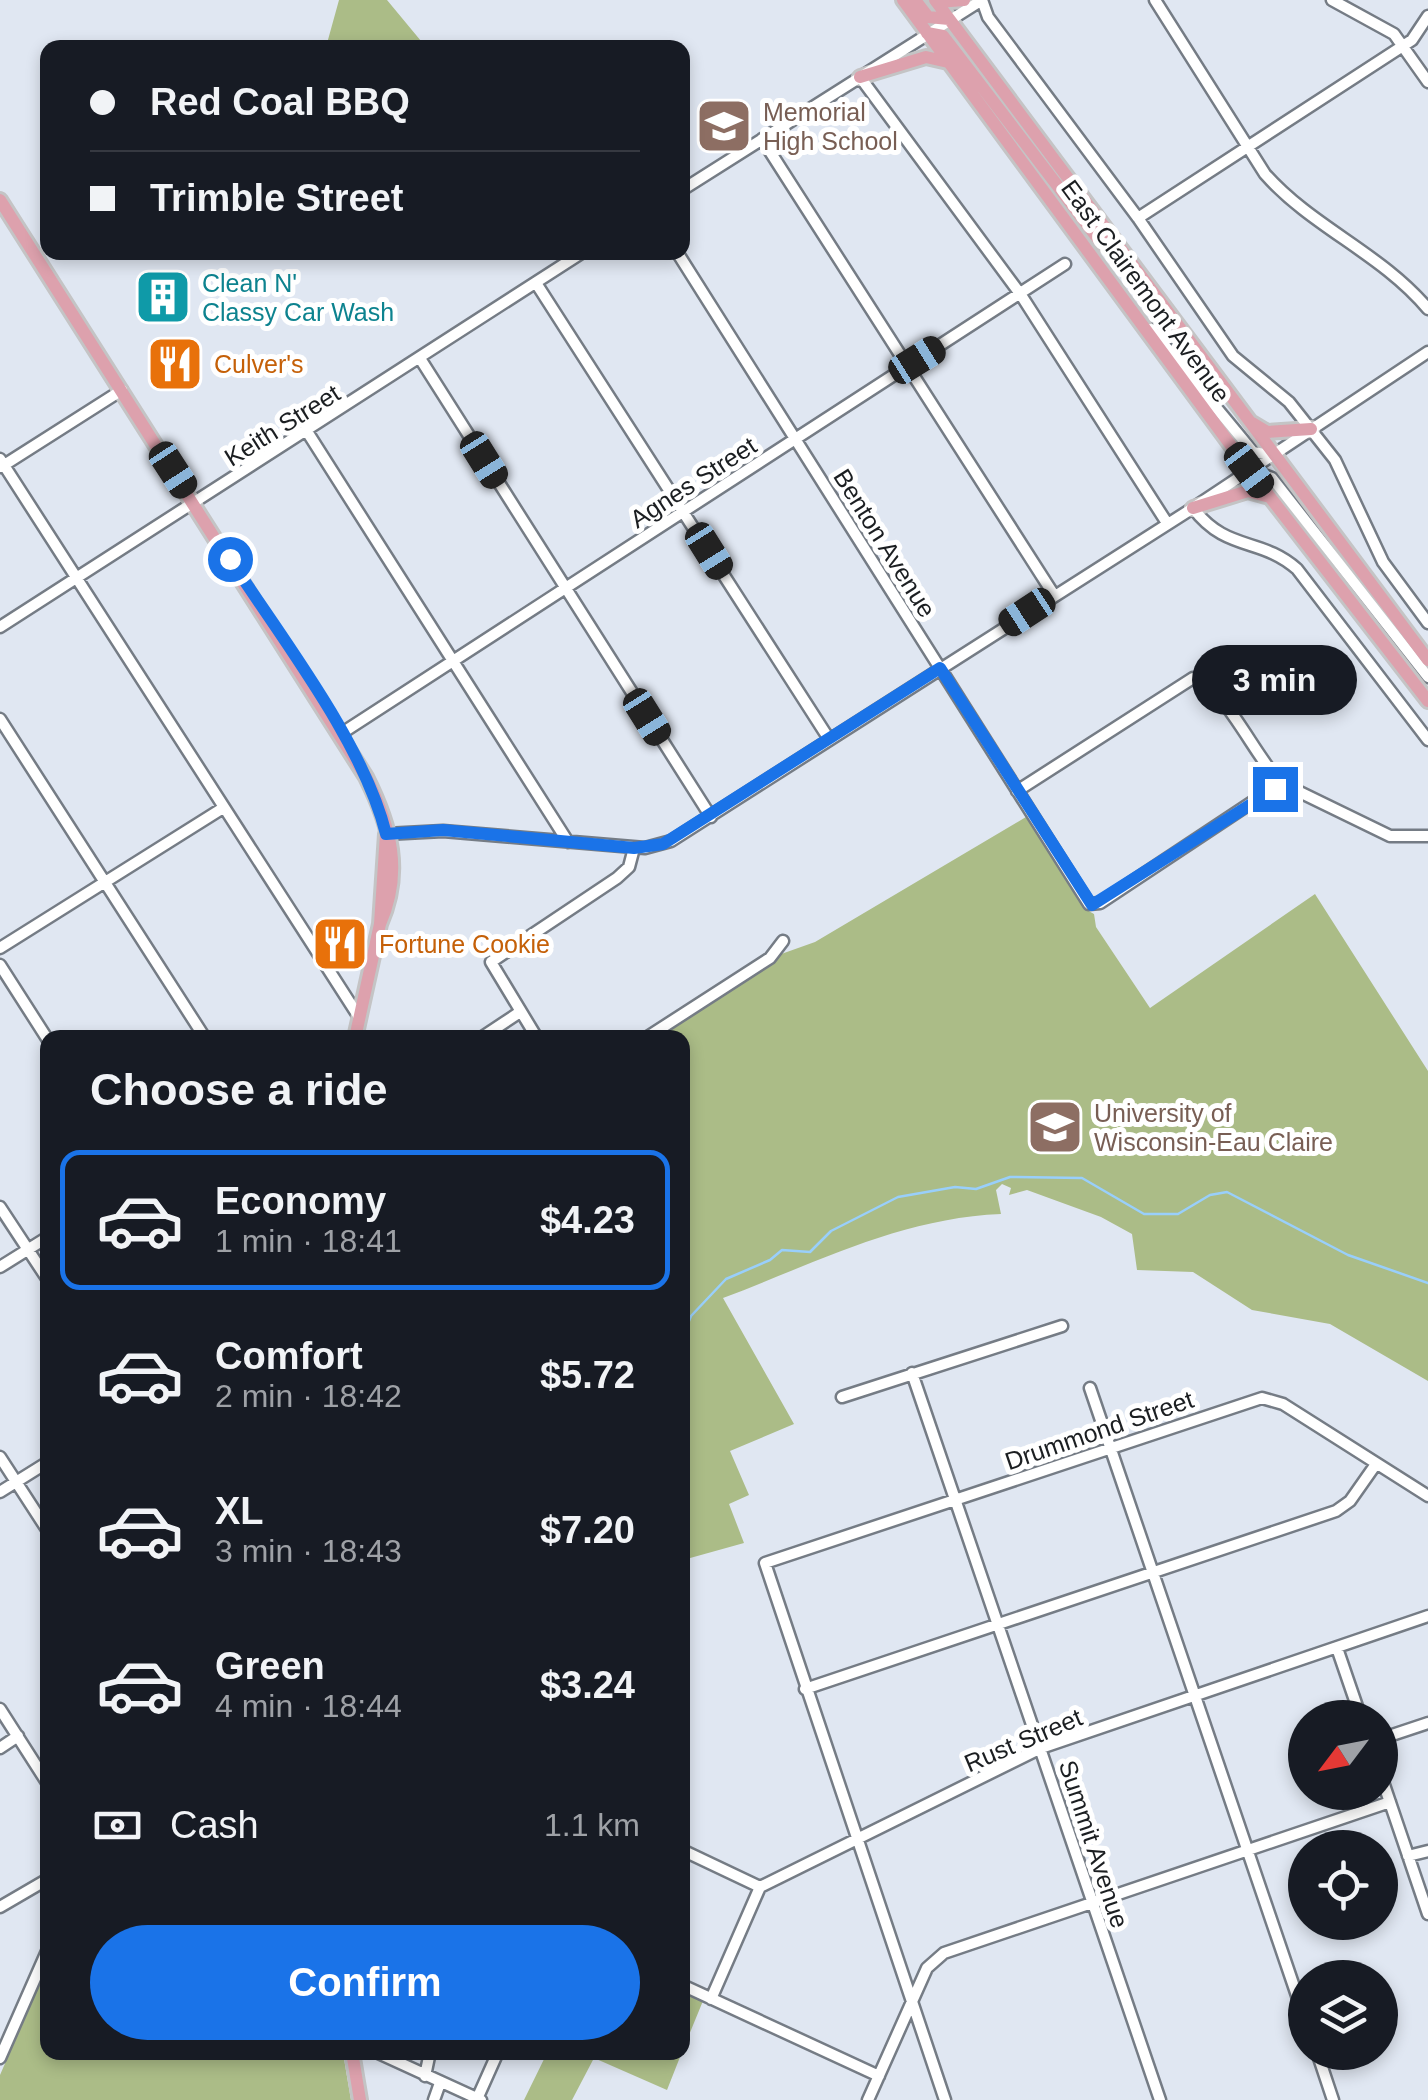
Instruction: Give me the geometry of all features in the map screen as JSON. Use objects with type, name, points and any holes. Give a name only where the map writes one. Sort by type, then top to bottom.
[{"type":"main road","name":"East Clairemont Avenue","points":[[903,0],[1249,470],[1428,701]]},
{"type":"main road","points":[[915,0],[928,17],[949,19]]},
{"type":"main road","points":[[936,1],[964,0]]},
{"type":"main road","name":"East Clairemont Avenue","points":[[936,1],[1130,266],[1428,660]]},
{"type":"main road","points":[[927,32],[943,36],[950,44],[1100,240],[1130,266]]},
{"type":"main road","points":[[860,77],[926,57],[951,64]]},
{"type":"main road","points":[[0,200],[342,733],[372,789],[386,834],[380,924],[357,1030]]},
{"type":"main road","points":[[1241,414],[1268,432],[1311,429]]},
{"type":"main road","points":[[1193,508],[1258,491],[1279,508]]},
{"type":"main road","points":[[353,2060],[360,2100]]},
{"type":"street","points":[[690,185],[982,0],[988,17],[1138,218],[1233,356],[1289,402],[1345,476],[1383,562],[1428,623]]},
{"type":"street","points":[[1155,0],[1265,174],[1301,211],[1393,273],[1428,309]]},
{"type":"street","points":[[1332,0],[1394,34],[1428,82]]},
{"type":"street","points":[[1138,218],[1404,46],[1428,16]]},
{"type":"street","points":[[860,77],[1021,296],[1167,524]]},
{"type":"street","points":[[762,139],[1054,595]]},
{"type":"street","points":[[0,228],[14,221]]},
{"type":"street","name":"Keith Street","points":[[0,627],[308,433],[570,260]]},
{"type":"street","name":"Benton Avenue","points":[[682,260],[1092,905],[1280,783]]},
{"type":"street","name":"Agnes Street","points":[[342,733],[1065,264]]},
{"type":"street","points":[[536,282],[829,739]]},
{"type":"street","points":[[1132,311],[1173,350],[1252,452],[1272,455]]},
{"type":"street","points":[[386,834],[443,830],[634,848],[671,841],[1193,508],[1428,352]]},
{"type":"street","points":[[421,360],[711,817]]},
{"type":"street","points":[[122,390],[1,464],[360,1017]]},
{"type":"street","points":[[308,433],[568,842]]},
{"type":"street","points":[[1249,470],[1272,478],[1428,676]]},
{"type":"street","points":[[1193,508],[1216,534],[1273,554],[1296,569],[1428,740]]},
{"type":"street","points":[[1017,791],[1186,681],[1200,678],[1212,686],[1256,756],[1280,783],[1390,836],[1428,836]]},
{"type":"street","points":[[0,719],[200,1030]]},
{"type":"street","points":[[0,948],[222,808]]},
{"type":"street","points":[[532,1030],[492,962],[617,878],[629,866],[634,848]]},
{"type":"street","points":[[658,1030],[770,958],[783,941]]},
{"type":"street","points":[[0,965],[42,1030]]},
{"type":"street","points":[[493,1030],[520,1012]]},
{"type":"street","points":[[0,1206],[40,1268]]},
{"type":"street","points":[[0,1268],[40,1243]]},
{"type":"street","points":[[842,1397],[1062,1326]]},
{"type":"street","name":"Summit Avenue","points":[[912,1373],[1160,2100]]},
{"type":"street","points":[[1090,1388],[1288,1969]]},
{"type":"street","name":"Drummond Street","points":[[805,1689],[765,1563],[1262,1398],[1284,1404],[1428,1496]]},
{"type":"street","points":[[0,1458],[40,1519]]},
{"type":"street","points":[[945,2100],[805,1689],[1336,1511],[1350,1501],[1376,1464]]},
{"type":"street","points":[[0,1492],[40,1467]]},
{"type":"street","name":"Rust Street","points":[[760,1887],[1041,1748],[1428,1616]]},
{"type":"street","points":[[1337,1648],[1355,1700]]},
{"type":"street","points":[[0,1709],[40,1771]]},
{"type":"street","points":[[1398,1733],[1428,1723]]},
{"type":"street","points":[[0,1748],[18,1736]]},
{"type":"street","points":[[868,2100],[927,1968],[944,1952],[1366,1810]]},
{"type":"street","points":[[1393,1810],[1428,1914]]},
{"type":"street","points":[[1408,1856],[1428,1851]]},
{"type":"street","points":[[690,1854],[760,1887],[711,1999]]},
{"type":"street","points":[[0,1908],[40,1883]]},
{"type":"street","points":[[0,2058],[40,1967]]},
{"type":"street","points":[[690,1989],[879,2076]]},
{"type":"street","points":[[392,2060],[479,2099],[495,2060]]},
{"type":"street","points":[[425,2076],[428,2060]]},
{"type":"street","points":[[1322,2070],[1333,2100]]},
{"type":"street","points":[[434,2100],[440,2083]]},
{"type":"green space","points":[[339,0],[387,0],[420,40],[328,40]]},
{"type":"green space","name":"University of Wisconsin-Eau Claire","points":[[1026,817],[1085,909],[1094,914],[1096,927],[1150,1008],[1315,894],[1428,1071],[1428,1381],[1330,1324],[1252,1310],[1193,1272],[1137,1270],[1132,1234],[1101,1217],[1027,1190],[1009,1195],[1011,1188],[1002,1184],[996,1190],[1001,1214],[964,1217],[894,1233],[723,1298],[794,1424],[730,1451],[749,1495],[729,1504],[744,1543],[690,1558],[690,1030],[658,1030],[770,958],[815,942]]},
{"type":"green space","points":[[40,1983],[40,2060],[344,2060],[351,2100],[0,2100],[0,2075]]},
{"type":"green space","points":[[690,1988],[705,1996],[690,2033]]},
{"type":"green space","points":[[544,2060],[593,2060],[572,2100],[524,2100]]},
{"type":"green space","points":[[599,2060],[679,2060],[667,2090]]},
{"type":"waterway","points":[[690,1318],[726,1279],[770,1260],[782,1250],[810,1252],[831,1231],[898,1197],[955,1187],[976,1189],[1010,1177],[1082,1178],[1144,1214],[1178,1214],[1210,1195],[1227,1192],[1348,1255],[1428,1283]]},
{"type":"place","name":"Memorial High School","points":[[724,126]]},
{"type":"place","name":"Clean N' Classy Car Wash","points":[[163,297]]},
{"type":"place","name":"Culver's","points":[[175,364]]},
{"type":"place","name":"Fortune Cookie","points":[[340,944]]},
{"type":"place","name":"University of Wisconsin-Eau Claire","points":[[1055,1127]]},
{"type":"route","points":[[230,559],[342,733],[372,789],[386,834],[430,830],[634,848],[663,844],[940,668],[1092,905],[1275,789]]}]
